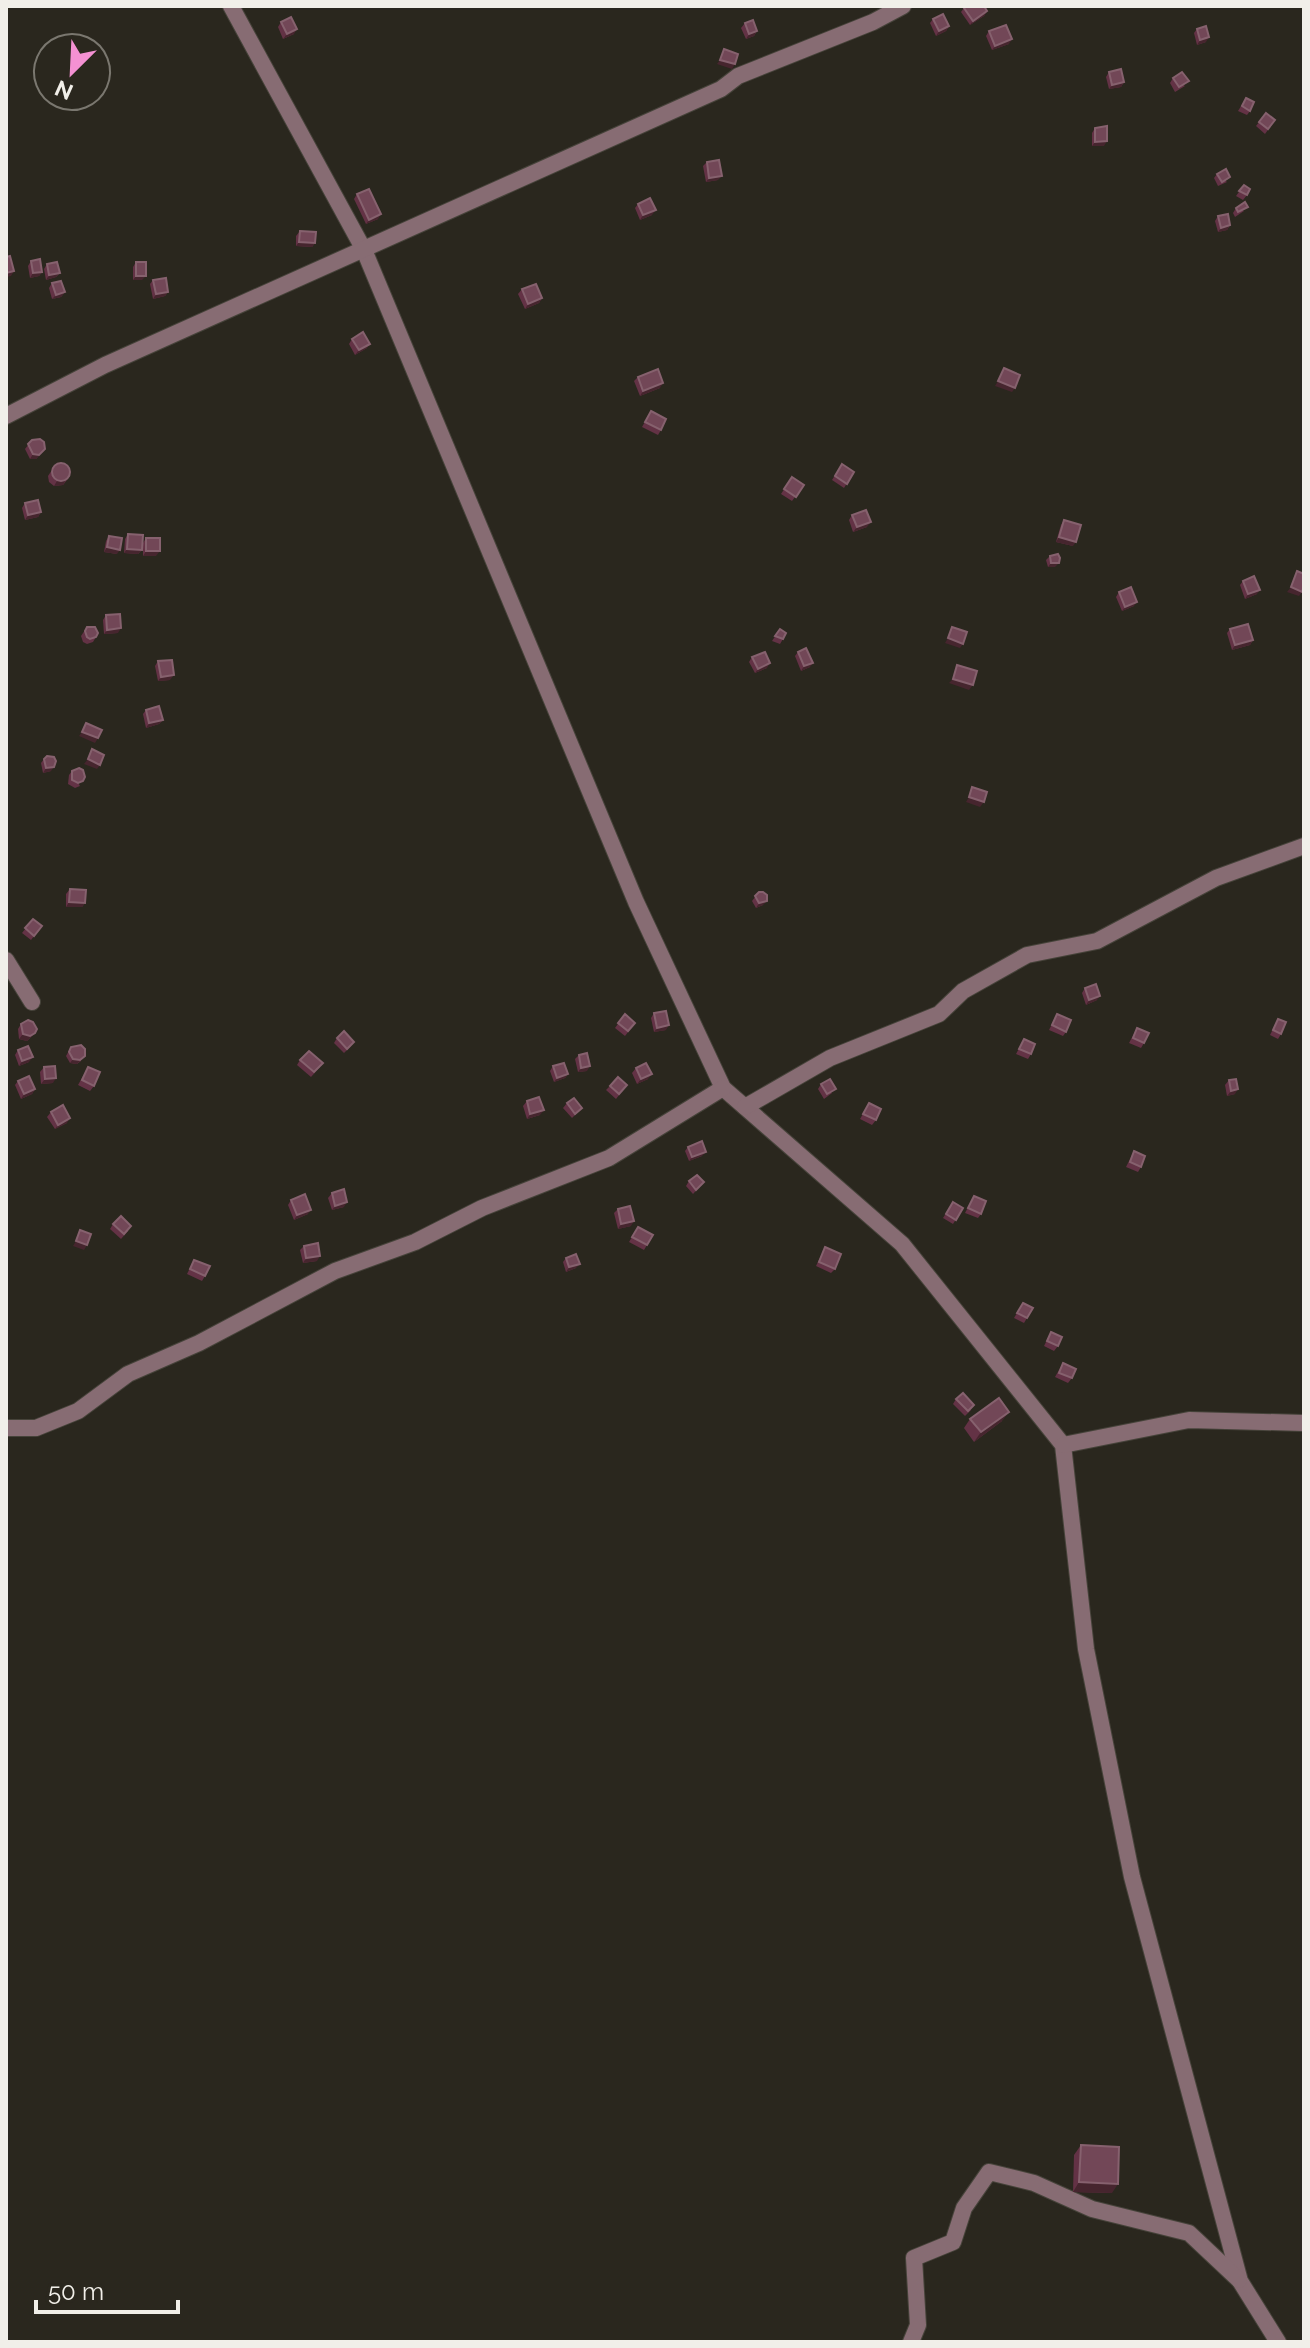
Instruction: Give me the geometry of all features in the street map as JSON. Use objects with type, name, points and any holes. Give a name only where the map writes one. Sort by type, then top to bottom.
[{"type":"street","points":[[231,6],[364,250],[636,902],[723,1088],[902,1244],[1063,1445],[1086,1649],[1132,1877],[1240,2281]]},
{"type":"street","points":[[6,416],[105,365],[721,89],[738,76],[873,22],[903,6]]},
{"type":"street","points":[[745,1107],[830,1058],[939,1014],[963,991],[1027,955],[1097,941],[1216,878],[1304,846]]},
{"type":"street","points":[[6,960],[32,1002]]},
{"type":"street","points":[[6,1428],[36,1428],[78,1411],[128,1374],[199,1343],[335,1271],[415,1242],[482,1208],[609,1158],[723,1088]]},
{"type":"street","points":[[1063,1445],[1189,1420],[1304,1423]]},
{"type":"street","points":[[911,2342],[918,2325],[914,2258],[953,2242],[964,2208],[989,2172],[1034,2183],[1092,2209],[1189,2233],[1240,2281],[1278,2342]]},
{"type":"building","points":[[984,6],[987,11],[973,21],[964,8]]},
{"type":"building","points":[[943,14],[949,26],[939,31],[933,19]]},
{"type":"building","points":[[291,17],[297,29],[287,34],[281,22]]},
{"type":"building","points":[[753,20],[757,31],[749,34],[745,23]]},
{"type":"building","points":[[1006,25],[1012,39],[995,46],[989,31]]},
{"type":"building","points":[[1206,26],[1209,37],[1200,40],[1197,29]]},
{"type":"building","points":[[724,49],[738,54],[735,64],[720,60]]},
{"type":"building","points":[[1121,69],[1124,82],[1112,85],[1109,72]]},
{"type":"building","points":[[1182,72],[1189,81],[1179,87],[1173,78]]},
{"type":"building","points":[[1246,98],[1254,102],[1250,111],[1242,106]]},
{"type":"building","points":[[1266,113],[1275,120],[1268,129],[1259,122]]},
{"type":"building","points":[[1107,126],[1107,141],[1095,142],[1095,128]]},
{"type":"building","points":[[719,160],[722,176],[709,178],[707,162]]},
{"type":"building","points":[[1226,169],[1230,177],[1222,182],[1217,174]]},
{"type":"building","points":[[1244,185],[1250,189],[1247,195],[1239,191]]},
{"type":"building","points":[[369,189],[381,214],[369,220],[357,194]]},
{"type":"building","points":[[650,198],[656,210],[643,215],[638,204]]},
{"type":"building","points":[[1245,202],[1248,207],[1238,212],[1236,208]]},
{"type":"building","points":[[1228,214],[1230,225],[1221,228],[1218,216]]},
{"type":"building","points":[[300,231],[316,232],[315,243],[299,242]]},
{"type":"building","points":[[10,256],[14,271],[6,273],[6,257]]},
{"type":"building","points":[[40,259],[42,272],[33,273],[31,261]]},
{"type":"building","points":[[57,262],[60,273],[49,275],[47,264]]},
{"type":"building","points":[[136,262],[146,262],[146,276],[136,276]]},
{"type":"building","points":[[166,278],[168,292],[156,294],[153,280]]},
{"type":"building","points":[[61,281],[65,292],[56,295],[52,283]]},
{"type":"building","points":[[536,284],[542,298],[528,304],[522,289]]},
{"type":"building","points":[[363,332],[370,344],[359,350],[352,339]]},
{"type":"building","points":[[1004,368],[1020,375],[1015,388],[998,381]]},
{"type":"building","points":[[658,369],[663,383],[643,391],[638,377]]},
{"type":"building","points":[[651,411],[666,419],[661,430],[645,422]]},
{"type":"building","points":[[40,439],[45,449],[39,455],[33,454],[28,444]]},
{"type":"building","points":[[61,463],[70,472],[61,481],[52,472]]},
{"type":"building","points":[[842,464],[854,472],[847,484],[835,476]]},
{"type":"building","points":[[792,477],[804,485],[796,497],[784,489]]},
{"type":"building","points":[[38,500],[41,512],[28,515],[25,503]]},
{"type":"building","points":[[866,510],[871,522],[857,527],[852,515]]},
{"type":"building","points":[[1064,520],[1081,525],[1076,542],[1059,537]]},
{"type":"building","points":[[128,534],[143,535],[142,550],[127,549]]},
{"type":"building","points":[[109,536],[122,538],[120,550],[107,547]]},
{"type":"building","points":[[146,538],[160,538],[160,551],[146,551]]},
{"type":"building","points":[[1058,554],[1059,563],[1051,563],[1050,556]]},
{"type":"building","points":[[1297,571],[1304,574],[1302,592],[1291,587]]},
{"type":"building","points":[[1254,576],[1260,590],[1248,594],[1243,581]]},
{"type":"building","points":[[1131,587],[1137,602],[1125,607],[1119,592]]},
{"type":"building","points":[[120,614],[121,628],[107,630],[106,615]]},
{"type":"building","points":[[1248,624],[1253,640],[1235,645],[1230,629]]},
{"type":"building","points":[[87,627],[95,627],[96,637],[87,637]]},
{"type":"building","points":[[952,627],[967,632],[963,644],[948,638]]},
{"type":"building","points":[[780,629],[786,633],[783,639],[775,636]]},
{"type":"building","points":[[806,648],[813,663],[804,666],[798,652]]},
{"type":"building","points":[[765,652],[770,663],[758,669],[752,657]]},
{"type":"building","points":[[172,660],[174,675],[161,677],[158,661]]},
{"type":"building","points":[[957,665],[977,671],[973,685],[953,679]]},
{"type":"building","points":[[159,706],[163,720],[149,723],[146,710]]},
{"type":"building","points":[[86,723],[102,730],[98,738],[82,732]]},
{"type":"building","points":[[92,749],[104,755],[100,765],[88,759]]},
{"type":"building","points":[[54,757],[54,767],[46,768],[44,759]]},
{"type":"building","points":[[79,768],[85,777],[78,783],[72,780],[72,771]]},
{"type":"building","points":[[972,787],[987,792],[984,802],[969,797]]},
{"type":"building","points":[[70,889],[86,890],[85,903],[69,902]]},
{"type":"building","points":[[759,892],[767,895],[767,901],[759,903],[755,896]]},
{"type":"building","points":[[33,919],[42,926],[34,936],[25,928]]},
{"type":"building","points":[[1096,984],[1100,996],[1089,1000],[1085,988]]},
{"type":"building","points":[[666,1011],[669,1025],[657,1028],[654,1013]]},
{"type":"building","points":[[625,1014],[635,1023],[628,1031],[618,1023]]},
{"type":"building","points":[[1057,1014],[1071,1020],[1066,1032],[1052,1025]]},
{"type":"building","points":[[1278,1019],[1286,1022],[1281,1034],[1273,1030]]},
{"type":"building","points":[[28,1020],[37,1029],[30,1036],[23,1034],[21,1024]]},
{"type":"building","points":[[1137,1028],[1149,1033],[1144,1043],[1133,1038]]},
{"type":"building","points":[[344,1031],[354,1042],[347,1049],[337,1038]]},
{"type":"building","points":[[1024,1039],[1035,1044],[1031,1054],[1019,1049]]},
{"type":"building","points":[[81,1045],[85,1056],[80,1060],[73,1059],[69,1052],[71,1047]]},
{"type":"building","points":[[28,1046],[33,1057],[22,1061],[18,1050]]},
{"type":"building","points":[[309,1051],[323,1063],[314,1072],[300,1060]]},
{"type":"building","points":[[587,1053],[590,1066],[581,1068],[579,1055]]},
{"type":"building","points":[[564,1063],[568,1074],[557,1078],[553,1066]]},
{"type":"building","points":[[646,1063],[652,1074],[641,1079],[636,1068]]},
{"type":"building","points":[[55,1066],[56,1078],[45,1079],[44,1067]]},
{"type":"building","points":[[88,1067],[100,1072],[94,1086],[82,1080]]},
{"type":"building","points":[[29,1076],[35,1089],[24,1094],[18,1081]]},
{"type":"building","points":[[618,1077],[627,1085],[619,1094],[610,1086]]},
{"type":"building","points":[[830,1079],[836,1089],[827,1094],[821,1084]]},
{"type":"building","points":[[1236,1079],[1238,1089],[1231,1091],[1229,1080]]},
{"type":"building","points":[[539,1097],[544,1110],[530,1114],[527,1101]]},
{"type":"building","points":[[574,1098],[582,1108],[575,1114],[567,1103]]},
{"type":"building","points":[[869,1103],[881,1109],[876,1120],[863,1114]]},
{"type":"building","points":[[63,1105],[70,1118],[58,1125],[51,1112]]},
{"type":"building","points":[[702,1141],[706,1152],[692,1157],[688,1147]]},
{"type":"building","points":[[1134,1151],[1145,1156],[1141,1167],[1130,1162]]},
{"type":"building","points":[[697,1175],[704,1182],[696,1190],[689,1181]]},
{"type":"building","points":[[344,1189],[347,1202],[335,1206],[332,1193]]},
{"type":"building","points":[[305,1194],[311,1210],[297,1215],[291,1200]]},
{"type":"building","points":[[974,1196],[986,1201],[981,1214],[968,1208]]},
{"type":"building","points":[[953,1202],[963,1208],[956,1220],[946,1214]]},
{"type":"building","points":[[630,1206],[634,1221],[621,1224],[618,1209]]},
{"type":"building","points":[[121,1216],[131,1226],[124,1234],[113,1224]]},
{"type":"building","points":[[638,1227],[653,1235],[647,1245],[632,1237]]},
{"type":"building","points":[[80,1230],[91,1234],[87,1245],[76,1241]]},
{"type":"building","points":[[318,1243],[320,1256],[306,1258],[304,1246]]},
{"type":"building","points":[[825,1247],[841,1254],[835,1269],[819,1262]]},
{"type":"building","points":[[576,1254],[580,1264],[569,1267],[566,1258]]},
{"type":"building","points":[[194,1260],[210,1266],[205,1276],[190,1269]]},
{"type":"building","points":[[1023,1303],[1033,1308],[1027,1318],[1017,1313]]},
{"type":"building","points":[[1051,1332],[1062,1337],[1058,1346],[1047,1341]]},
{"type":"building","points":[[1063,1363],[1076,1369],[1072,1378],[1059,1373]]},
{"type":"building","points":[[963,1393],[974,1405],[968,1411],[956,1399]]},
{"type":"building","points":[[999,1398],[1009,1412],[981,1432],[970,1419]]},
{"type":"building","points":[[1081,2145],[1119,2147],[1118,2184],[1079,2182]]}]
